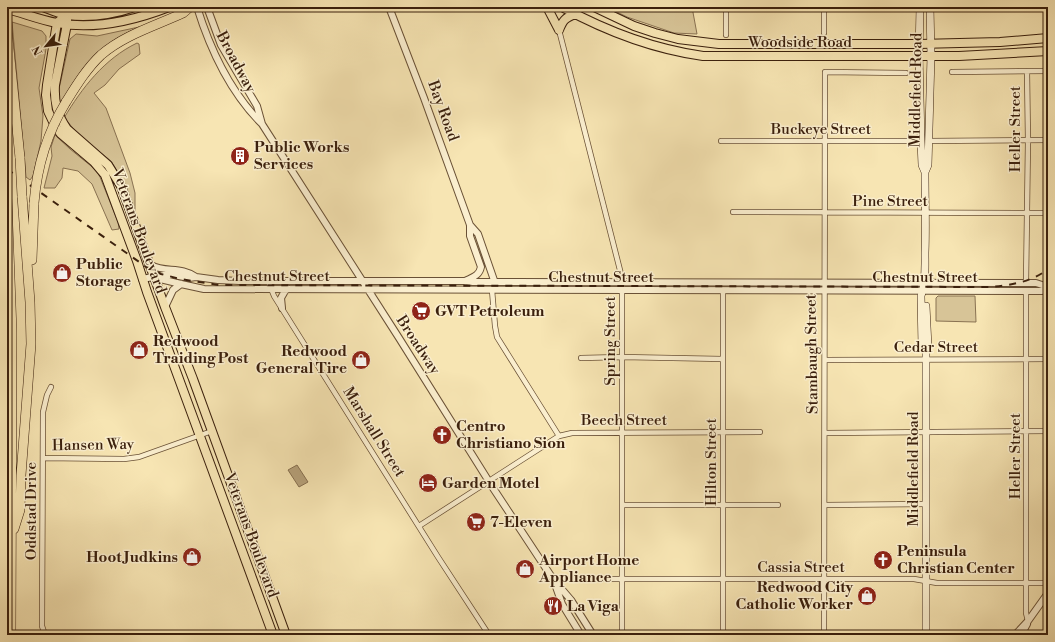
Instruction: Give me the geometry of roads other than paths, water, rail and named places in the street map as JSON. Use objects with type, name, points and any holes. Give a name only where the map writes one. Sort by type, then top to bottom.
[{"type":"highway","points":[[30,302],[36,179],[44,149],[66,102],[88,69],[107,51],[125,40],[183,13],[190,7]]},
{"type":"highway","points":[[7,28],[20,158],[30,302],[31,344],[21,475],[20,510],[11,538]]},
{"type":"highway","points":[[7,198],[12,332],[11,635]]},
{"type":"main road","points":[[43,7],[67,15],[90,26],[110,24],[135,18],[169,7]]},
{"type":"main road","points":[[8,9],[57,23],[67,15],[97,15],[136,7]]},
{"type":"main road","points":[[547,7],[559,30]]},
{"type":"main road","name":"Woodside Road","points":[[562,7],[639,42],[678,52],[703,56],[959,56],[1048,51]]},
{"type":"main road","name":"Woodside Road","points":[[594,7],[634,26],[655,33],[690,41],[719,44],[931,44],[1000,42],[1048,38]]},
{"type":"main road","name":"Middlefield Road","points":[[920,7],[919,55],[928,165],[925,172],[924,287],[926,296],[928,347],[926,355],[926,635]]},
{"type":"main road","name":"Middlefield Road","points":[[925,141],[931,56],[930,7]]},
{"type":"main road","points":[[559,30],[563,21],[575,14]]},
{"type":"main road","name":"Veterans Boulevard","points":[[67,15],[55,85],[54,94],[56,109],[67,129],[102,159],[118,179],[151,265],[154,277],[193,379],[286,635]]},
{"type":"main road","name":"Veterans Boulevard","points":[[57,23],[47,85],[46,95],[48,111],[55,126],[61,134],[94,162],[105,175],[199,436],[273,635]]},
{"type":"main road","points":[[249,572],[267,583]]},
{"type":"street","name":"Broadway","points":[[197,7],[206,35],[219,62],[249,111],[262,124],[489,482],[553,579],[571,600],[593,635]]},
{"type":"street","name":"Broadway","points":[[207,7],[221,45],[257,106],[262,124]]},
{"type":"street","name":"Bay Road","points":[[389,7],[470,225],[470,236],[481,267],[480,272],[476,276],[465,281]]},
{"type":"street","points":[[726,7],[726,35]]},
{"type":"street","points":[[824,7],[824,33]]},
{"type":"street","name":"Spring Street","points":[[559,30],[622,278],[622,635]]},
{"type":"street","name":"Heller Street","points":[[1026,283],[1028,141],[1027,71]]},
{"type":"street","points":[[952,72],[1048,71]]},
{"type":"street","name":"Stambaugh Street","points":[[824,635],[825,72],[906,73]]},
{"type":"street","name":"Buckeye Street","points":[[721,141],[1048,140]]},
{"type":"street","name":"Pine Street","points":[[733,212],[1048,213]]},
{"type":"street","name":"Bay Road","points":[[470,225],[478,234],[495,283]]},
{"type":"street","points":[[151,265],[161,269],[178,269],[190,272],[196,277]]},
{"type":"street","name":"Chestnut Street","points":[[142,279],[164,275],[174,275],[189,278],[196,277],[218,280],[268,281],[465,281],[495,283],[622,283],[824,287],[924,287],[1026,283],[1036,284],[1048,288]]},
{"type":"street","name":"Chestnut Street","points":[[154,277],[204,289],[723,290],[824,287]]},
{"type":"street","name":"Marshall Street","points":[[268,281],[282,308],[489,635]]},
{"type":"street","points":[[165,307],[173,290],[181,284]]},
{"type":"street","name":"Chestnut Street","points":[[924,287],[1026,291],[1042,291],[1048,288]]},
{"type":"street","points":[[282,308],[281,298],[284,291],[288,289]]},
{"type":"street","points":[[492,290],[494,326],[497,337],[559,436]]},
{"type":"street","name":"Hilton Street","points":[[723,290],[723,635]]},
{"type":"street","name":"Heller Street","points":[[1026,291],[1026,613],[1028,621]]},
{"type":"street","name":"Cedar Street","points":[[825,360],[926,355],[1048,359]]},
{"type":"street","points":[[581,358],[622,357],[723,359]]},
{"type":"street","name":"Oddstad Drive","points":[[45,635],[42,626],[43,412],[44,403],[51,387]]},
{"type":"street","name":"Hansen Way","points":[[43,458],[139,457],[212,431]]},
{"type":"street","points":[[825,433],[1048,431]]},
{"type":"street","name":"Beech Street","points":[[420,526],[559,436],[572,433],[622,432],[760,432]]},
{"type":"street","points":[[825,505],[926,504]]},
{"type":"street","points":[[622,505],[778,505]]},
{"type":"street","name":"Broadway","points":[[553,579],[562,604],[581,635]]},
{"type":"street","name":"Cassia Street","points":[[553,579],[914,579],[937,583],[1048,583]]},
{"type":"street","points":[[1015,635],[1028,621],[1048,593]]},
{"type":"street","points":[[1021,635],[1028,621]]},
{"type":"railway","points":[[7,169],[145,266],[161,274],[180,279],[219,285],[991,287],[1014,284],[1028,280],[1048,269]]},
{"type":"place","name":"Public Works Services","points":[[240,156]]},
{"type":"place","name":"Public Storage","points":[[62,273]]},
{"type":"place","name":"GVT Petroleum","points":[[421,311]]},
{"type":"place","name":"Redwood Traiding Post","points":[[139,350]]},
{"type":"place","name":"Redwood General Tire","points":[[361,360]]},
{"type":"place","name":"Centro Christiano Sion","points":[[442,435]]},
{"type":"place","name":"Garden Motel","points":[[428,483]]},
{"type":"place","name":"7-Eleven","points":[[476,522]]},
{"type":"place","name":"Hoot Judkins","points":[[192,557]]},
{"type":"place","name":"Peninsula Christian Center","points":[[883,560]]},
{"type":"place","name":"Airport Home Appliance","points":[[525,569]]},
{"type":"place","name":"Redwood City Catholic Worker","points":[[867,596]]},
{"type":"place","name":"La Viga","points":[[553,606]]}]
